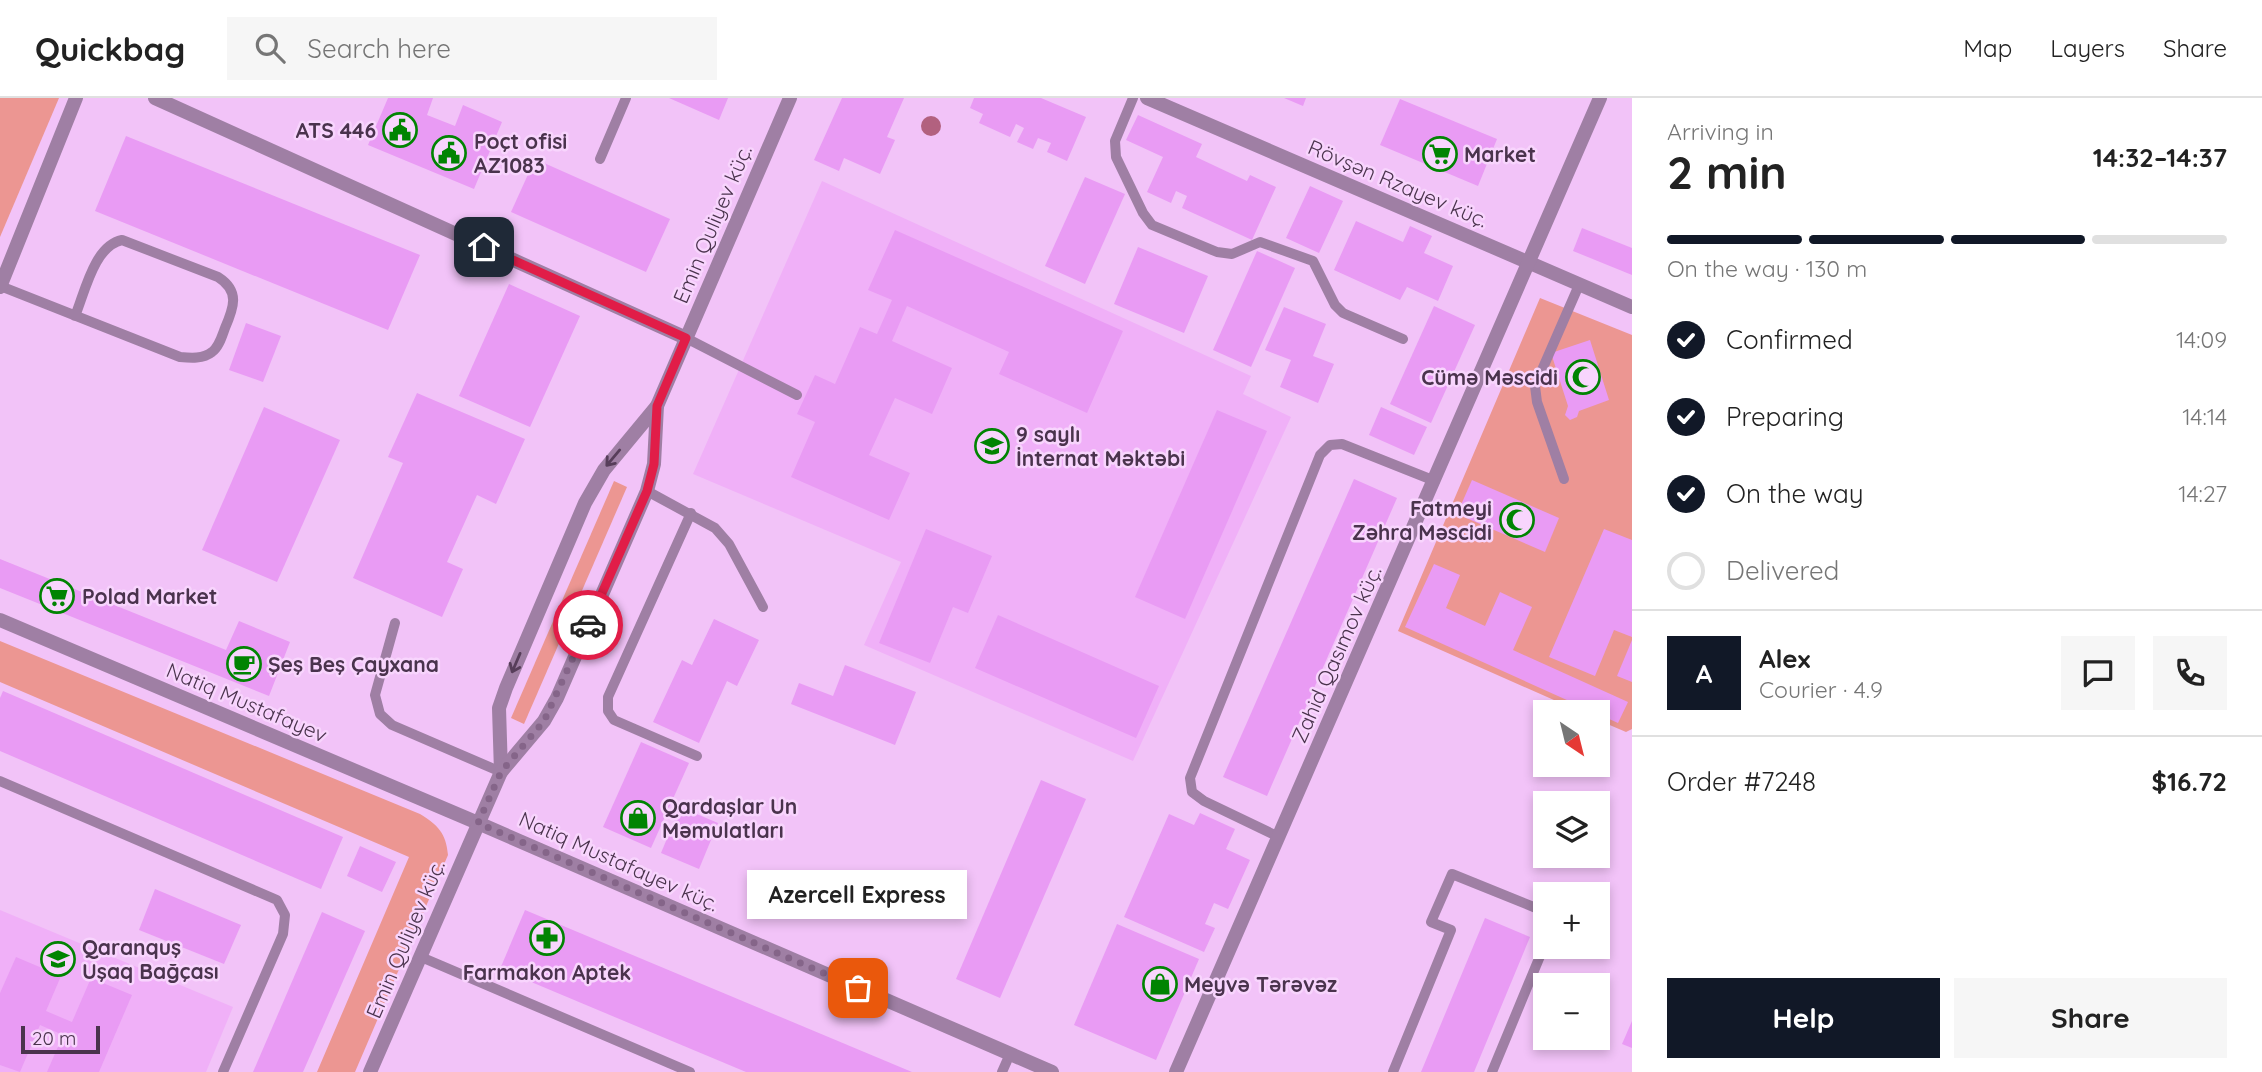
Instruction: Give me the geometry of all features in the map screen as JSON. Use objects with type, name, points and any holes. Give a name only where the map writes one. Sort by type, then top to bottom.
[{"type":"street","points":[[0,287],[76,98]]},
{"type":"street","points":[[155,98],[686,338]]},
{"type":"street","name":"Emin Quliyev küç.","points":[[657,406],[789,98]]},
{"type":"street","name":"Rövşən Rzayev küç.","points":[[1147,98],[1632,307]]},
{"type":"street","name":"Zahid Qasımov küç.","points":[[1176,1072],[1531,263],[1600,98]]},
{"type":"street","points":[[501,772],[544,721],[556,698],[647,491],[654,464],[657,406]]},
{"type":"street","points":[[501,772],[499,708],[522,650],[585,503],[604,470],[657,406]]},
{"type":"street","name":"Natiq Mustafayev","points":[[0,620],[478,823]]},
{"type":"street","name":"Emin Quliyev küç.","points":[[370,1072],[501,772]]},
{"type":"street","name":"Natiq Mustafayev küç.","points":[[478,823],[1052,1072]]},
{"type":"lane","points":[[600,159],[625,98]]},
{"type":"lane","points":[[1133,98],[1115,141],[1116,157],[1143,213],[1152,225],[1217,251],[1232,254],[1260,242],[1313,261],[1335,305],[1343,313],[1403,339]]},
{"type":"lane","points":[[0,287],[180,357],[198,358],[212,352],[221,340],[235,305],[234,295],[228,284],[218,277],[122,240],[111,243],[103,251],[75,316]]},
{"type":"lane","points":[[1564,479],[1537,402],[1535,386],[1579,285]]},
{"type":"lane","points":[[686,338],[797,395]]},
{"type":"lane","points":[[1279,837],[1204,802],[1192,792],[1191,778],[1320,455],[1330,445],[1342,444],[1435,481]]},
{"type":"lane","points":[[647,491],[716,528],[729,544],[763,607]]},
{"type":"lane","points":[[691,513],[608,696],[608,711],[614,720],[697,756]]},
{"type":"lane","points":[[395,623],[375,695],[380,714],[392,724],[501,772]]},
{"type":"lane","points":[[0,780],[277,900],[285,915],[284,934],[223,1072]]},
{"type":"lane","points":[[1393,1072],[1451,930],[1432,922],[1452,874],[1533,907]]},
{"type":"lane","points":[[421,957],[690,1072]]},
{"type":"lane","points":[[1492,1072],[1539,959]]},
{"type":"lane","points":[[1002,1072],[1010,1054]]},
{"type":"shaded area","points":[[0,98],[59,98],[0,237]]},
{"type":"shaded area","name":"9 saylı İnternat Məktəbi","points":[[822,181],[1251,376],[1243,394],[1291,417],[1133,761],[864,645],[901,562],[693,474]]},
{"type":"shaded area","points":[[1540,298],[1632,335],[1632,729],[1626,732],[1610,725],[1610,700],[1554,700],[1398,631]]},
{"type":"shaded area","points":[[614,481],[627,487],[524,724],[511,718]]},
{"type":"shaded area","points":[[0,641],[420,814],[440,830],[448,855],[355,1072],[317,1072],[409,857],[0,682]]},
{"type":"shaded area","name":"Qaranquş Uşaq Bağçası","points":[[0,910],[233,1007],[206,1072],[0,1072]]},
{"type":"building","points":[[388,98],[433,98],[427,115],[455,126],[463,105],[502,122],[474,189],[368,145]]},
{"type":"building","points":[[669,98],[728,98],[719,120]]},
{"type":"building","points":[[842,98],[904,98],[887,137],[895,140],[880,174],[844,158],[839,171],[814,160]]},
{"type":"building","points":[[974,98],[1041,98],[1086,117],[1067,161],[1047,152],[1051,143],[1038,138],[1033,149],[1017,142],[1024,128],[1016,124],[1010,137],[979,123],[983,114],[970,108]]},
{"type":"building","points":[[1284,98],[1306,98],[1303,106]]},
{"type":"building","points":[[1400,99],[1497,139],[1478,186],[1380,145]]},
{"type":"building","points":[[1138,115],[1202,144],[1196,157],[1247,181],[1250,175],[1276,187],[1252,240],[1182,208],[1187,196],[1176,191],[1171,203],[1147,192],[1163,157],[1126,140]]},
{"type":"building","points":[[126,136],[420,255],[388,330],[95,211]]},
{"type":"building","points":[[535,159],[670,219],[646,272],[511,212]]},
{"type":"building","points":[[1085,177],[1125,194],[1085,284],[1045,266]]},
{"type":"building","points":[[1310,186],[1343,201],[1319,253],[1286,238]]},
{"type":"building","points":[[1356,221],[1403,242],[1410,226],[1432,236],[1424,253],[1453,266],[1438,301],[1407,287],[1400,300],[1334,270]]},
{"type":"building","points":[[1582,228],[1632,248],[1632,275],[1573,251]]},
{"type":"building","points":[[895,230],[1123,331],[1087,413],[999,374],[1009,352],[907,306],[892,341],[952,368],[932,414],[895,398],[869,455],[910,473],[889,520],[791,477],[815,422],[797,414],[815,375],[835,384],[860,327],[877,334],[892,300],[868,290]]},
{"type":"building","points":[[1138,247],[1208,276],[1184,333],[1114,304]]},
{"type":"building","points":[[1257,251],[1295,268],[1251,367],[1213,350]]},
{"type":"building","points":[[509,284],[580,316],[530,427],[459,396]]},
{"type":"building","points":[[1434,306],[1475,325],[1431,423],[1390,404]]},
{"type":"building","points":[[1284,307],[1326,324],[1313,356],[1334,364],[1318,403],[1280,387],[1291,360],[1265,350]]},
{"type":"building","points":[[246,323],[281,336],[263,382],[229,370]]},
{"type":"building","points":[[1590,340],[1609,400],[1579,411],[1577,417],[1570,420],[1565,415],[1568,406],[1551,353]]},
{"type":"building","points":[[417,393],[525,439],[496,504],[477,495],[447,562],[463,569],[442,617],[353,578],[403,463],[388,457]]},
{"type":"building","points":[[264,407],[340,440],[277,582],[202,550]]},
{"type":"building","points":[[1381,407],[1427,427],[1414,455],[1369,435]]},
{"type":"building","points":[[1217,410],[1267,431],[1185,619],[1135,597]]},
{"type":"building","points":[[1354,479],[1397,498],[1267,796],[1223,777]]},
{"type":"building","points":[[1472,480],[1559,518],[1545,552],[1457,514]]},
{"type":"building","points":[[926,529],[992,556],[968,613],[953,607],[930,663],[879,643]]},
{"type":"building","points":[[1604,529],[1632,540],[1632,637],[1614,630],[1595,676],[1549,657]]},
{"type":"building","points":[[0,559],[226,650],[239,621],[290,642],[269,696],[0,588]]},
{"type":"building","points":[[1434,564],[1460,575],[1446,608],[1485,626],[1500,592],[1532,607],[1513,650],[1628,702],[1618,723],[1610,719],[1610,700],[1567,700],[1405,627]]},
{"type":"building","points":[[998,615],[1159,686],[1136,738],[975,668]]},
{"type":"building","points":[[714,619],[759,640],[737,686],[727,681],[699,743],[653,722],[682,660],[692,665]]},
{"type":"building","points":[[1632,640],[1632,682],[1617,676]]},
{"type":"building","points":[[845,665],[916,692],[895,745],[791,704],[799,683],[833,696]]},
{"type":"building","points":[[3,691],[343,837],[321,889],[0,751],[0,698]]},
{"type":"building","points":[[641,742],[689,763],[651,848],[603,827]]},
{"type":"building","points":[[1041,780],[1086,799],[1000,998],[956,979]]},
{"type":"building","points":[[680,807],[718,823],[699,869],[661,853]]},
{"type":"building","points":[[1200,813],[1235,829],[1226,849],[1250,860],[1228,909],[1214,903],[1205,924],[1215,928],[1204,952],[1124,917],[1169,814],[1194,825]]},
{"type":"building","points":[[360,846],[396,862],[382,892],[347,876]]},
{"type":"building","points":[[155,889],[241,925],[224,964],[139,930]]},
{"type":"building","points":[[525,910],[912,1072],[746,1072],[500,969]]},
{"type":"building","points":[[322,912],[365,931],[303,1072],[253,1072]]},
{"type":"building","points":[[1485,918],[1530,937],[1474,1072],[1421,1072]]},
{"type":"building","points":[[1117,924],[1199,959],[1156,1060],[1074,1025]]},
{"type":"building","points":[[16,957],[61,976],[46,1011],[72,1022],[91,978],[132,995],[99,1072],[47,1072],[63,1035],[40,1025],[20,1072],[0,1065],[0,993]]},
{"type":"building","points":[[1632,1021],[1632,1048],[1622,1044]]},
{"type":"way so far","points":[[588,625],[544,721],[501,772],[478,823],[858,988]]},
{"type":"place","name":"ATS 446","points":[[400,130]]},
{"type":"place","name":"Poçt ofisi AZ1083","points":[[449,153]]},
{"type":"place","name":"Market","points":[[1440,154]]},
{"type":"place","name":"Cümə Məscidi","points":[[1583,377]]},
{"type":"place","name":"9 saylı İnternat Məktəbi","points":[[992,446]]},
{"type":"place","name":"Fatmeyi Zəhra Məscidi","points":[[1517,520]]},
{"type":"place","name":"Polad Market","points":[[57,596]]},
{"type":"place","name":"Şeş Beş Çayxana","points":[[244,664]]},
{"type":"place","name":"Qardaşlar Un Məmulatları","points":[[638,818]]},
{"type":"place","name":"Farmakon Aptek","points":[[547,938]]},
{"type":"place","name":"Qaranquş Uşaq Bağçası","points":[[58,959]]},
{"type":"place","name":"Meyvə Tərəvəz","points":[[1160,984]]},
{"type":"place","name":"Azercell Express","points":[[858,988]]},
{"type":"route","points":[[484,247],[686,338],[657,406],[654,464],[647,491],[588,625]]}]
